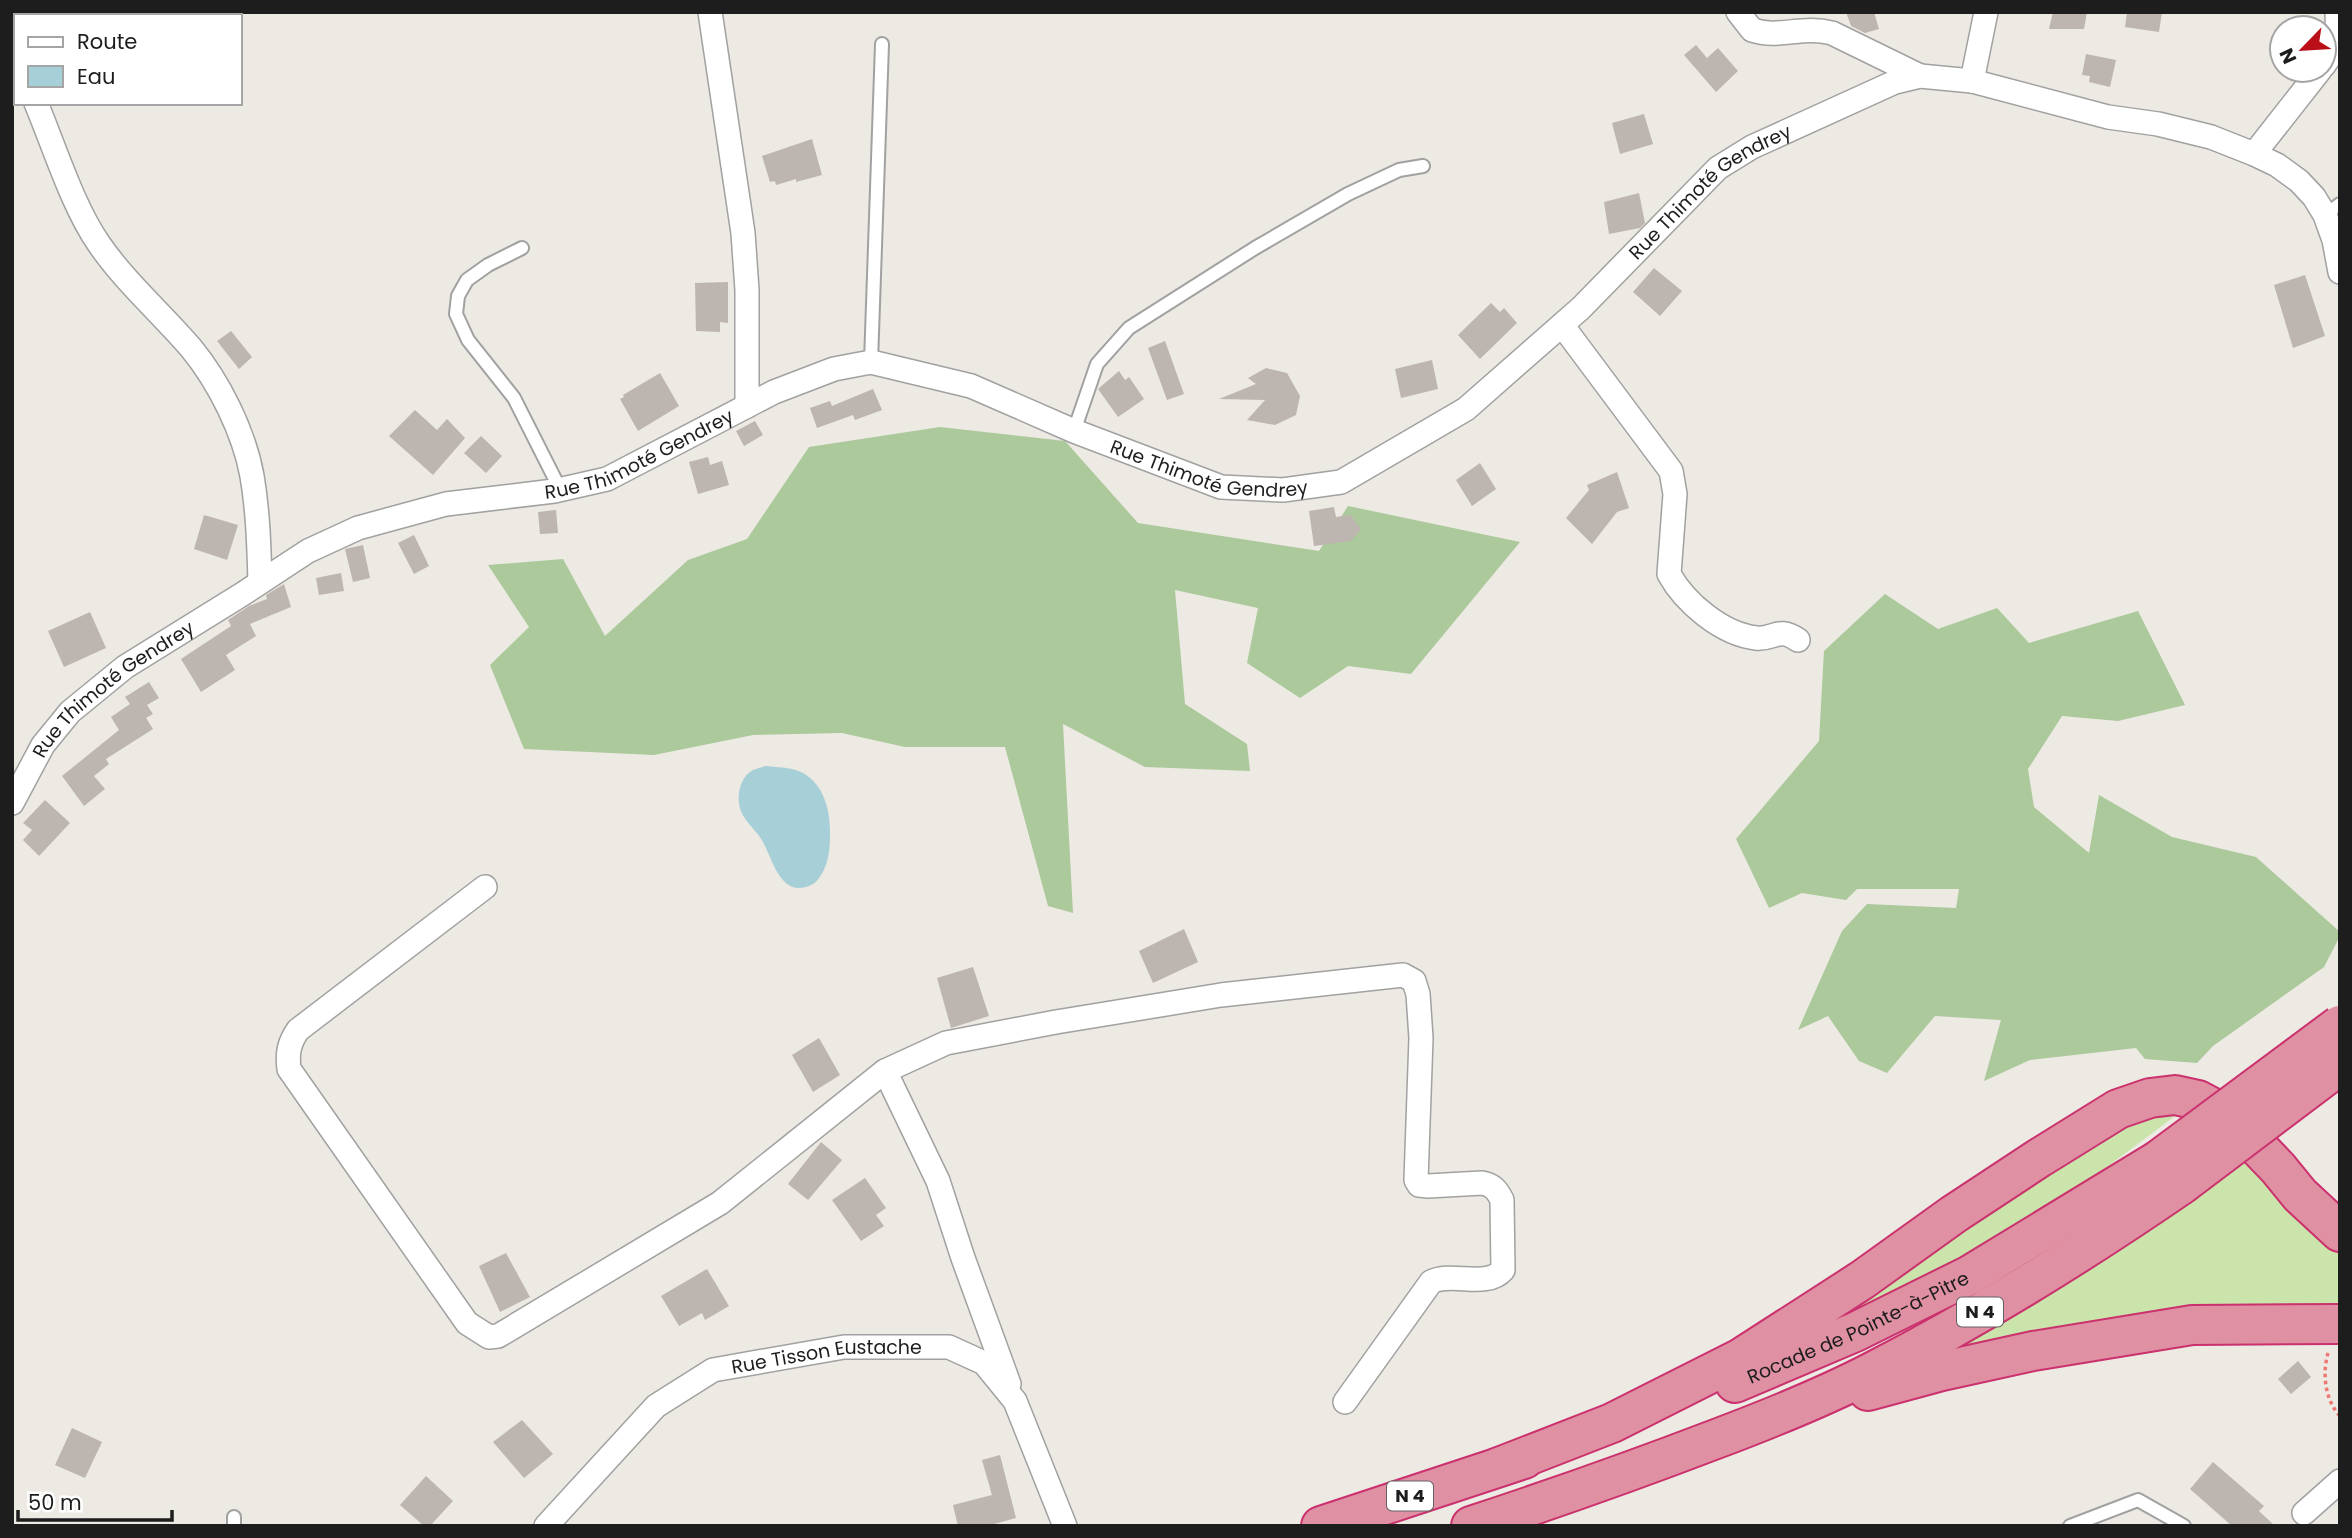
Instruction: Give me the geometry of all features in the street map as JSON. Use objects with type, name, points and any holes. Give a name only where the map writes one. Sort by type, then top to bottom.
[{"type":"highway","name":"Rocade de Pointe-à-Pitre","points":[[1471,1526],[1661,1461],[1769,1419],[1871,1373],[1982,1311],[2100,1241],[2169,1173],[2340,1025]]},
{"type":"highway","name":"Rocade de Pointe-à-Pitre","points":[[1321,1526],[1647,1419],[1855,1332],[2169,1173],[2340,1065]]},
{"type":"highway","points":[[1499,1467],[1612,1423],[1741,1358],[1862,1280],[1954,1214],[2039,1158],[2118,1109],[2150,1098],[2175,1095],[2187,1097],[2228,1116],[2300,1195],[2340,1232]]},
{"type":"highway","points":[[1769,1419],[1942,1371],[2033,1351],[2192,1325],[2334,1337]]},
{"type":"street","points":[[710,12],[743,233],[747,290],[747,406]]},
{"type":"street","points":[[1738,12],[1752,30],[1773,34],[1802,29],[1825,31],[1920,76]]},
{"type":"street","points":[[1972,81],[1986,12]]},
{"type":"street","name":"Rue Thimoté Gendrey","points":[[12,803],[43,745],[70,712],[125,667],[308,551],[358,528],[446,504],[561,489],[607,478],[774,392],[834,369],[871,362],[971,386],[1074,431],[1221,487],[1283,489],[1341,482],[1466,409],[1581,308],[1718,168],[1765,141],[1895,82],[1920,76],[1972,81],[2108,117],[2158,124],[2198,134],[2254,154],[2277,165],[2333,210],[2334,240],[2340,272]]},
{"type":"street","points":[[2254,154],[2309,84]]},
{"type":"street","points":[[37,105],[79,207],[98,243],[191,348],[225,399],[251,474],[258,526],[261,582]]},
{"type":"street","points":[[1562,325],[1671,471],[1675,494],[1669,574],[1675,584],[1707,617],[1719,625],[1757,638],[1781,632],[1798,640]]},
{"type":"street","points":[[485,887],[298,1030],[290,1042],[287,1056],[289,1069],[467,1323],[489,1337],[498,1336],[720,1203],[885,1072],[946,1043],[1221,995],[1403,975],[1414,981],[1418,994],[1421,1038],[1416,1180],[1419,1185],[1428,1186],[1482,1183],[1490,1185],[1498,1192],[1502,1200],[1503,1270],[1499,1275],[1486,1278],[1451,1277],[1431,1282],[1345,1402]]},
{"type":"street","points":[[885,1072],[938,1181],[962,1258],[1015,1401]]},
{"type":"street","name":"Rue Tisson Eustache","points":[[546,1526],[656,1406],[713,1370],[844,1347],[948,1347],[984,1363],[1015,1401],[1065,1526]]},
{"type":"street","points":[[2304,1513],[2340,1481]]},
{"type":"lane","points":[[871,362],[882,44]]},
{"type":"lane","points":[[1074,431],[1097,364],[1129,328],[1348,194],[1399,170],[1423,166]]},
{"type":"lane","points":[[522,247],[467,280],[458,296],[456,314],[468,340],[514,398],[561,489]]},
{"type":"lane","points":[[2070,1526],[2138,1500],[2184,1526]]},
{"type":"path","points":[[2334,1337],[2325,1362],[2325,1382],[2332,1408],[2340,1416]]},
{"type":"green space","points":[[940,427],[1065,441],[1138,523],[1319,551],[1348,506],[1520,542],[1411,674],[1348,666],[1300,698],[1247,663],[1258,608],[1175,590],[1185,704],[1247,744],[1250,771],[1145,767],[1063,724],[1073,913],[1048,906],[1005,747],[905,747],[842,733],[753,735],[654,755],[524,749],[490,665],[529,627],[488,565],[563,559],[605,636],[688,560],[747,539],[809,447]]},
{"type":"green space","points":[[1885,594],[1938,629],[1997,608],[2029,643],[2138,611],[2185,705],[2118,721],[2062,716],[2028,769],[2034,807],[2089,853],[2099,795],[2172,837],[2256,857],[2340,932],[2324,967],[2213,1046],[2197,1063],[2145,1059],[2136,1048],[2030,1060],[1984,1081],[2001,1020],[1935,1016],[1887,1073],[1859,1061],[1828,1016],[1798,1030],[1842,931],[1867,904],[1956,908],[1959,889],[1857,889],[1846,900],[1802,893],[1769,908],[1736,839],[1819,741],[1824,651]]},
{"type":"green space","points":[[2187,1107],[2095,1176],[1927,1278],[1845,1319],[1770,1346],[2124,1117]]},
{"type":"green space","points":[[2252,1149],[2340,1253],[2340,1308],[2069,1332],[1932,1352]]},
{"type":"water","points":[[765,766],[789,768],[802,773],[817,785],[826,802],[830,822],[828,856],[825,868],[814,884],[797,888],[783,880],[763,842],[741,811],[739,795],[743,780],[751,771]]},
{"type":"building","points":[[1846,12],[1874,12],[1879,29],[1865,33],[1851,26]]},
{"type":"building","points":[[2053,12],[2087,12],[2084,29],[2049,29]]},
{"type":"building","points":[[2127,12],[2162,12],[2159,32],[2125,27]]},
{"type":"building","points":[[1696,45],[1707,58],[1718,48],[1738,71],[1716,92],[1684,55]]},
{"type":"building","points":[[2086,54],[2116,60],[2110,87],[2089,82],[2090,76],[2082,75]]},
{"type":"building","points":[[1644,114],[1653,144],[1620,154],[1612,123]]},
{"type":"building","points":[[812,139],[822,175],[776,185],[775,181],[770,182],[762,156]]},
{"type":"building","points":[[1639,193],[1645,223],[1640,228],[1609,234],[1604,202]]},
{"type":"building","points":[[1654,268],[1682,291],[1660,316],[1633,292]]},
{"type":"building","points":[[2305,275],[2325,336],[2293,348],[2274,285]]},
{"type":"building","points":[[728,282],[728,323],[720,322],[720,332],[696,331],[695,283]]},
{"type":"building","points":[[1491,303],[1500,312],[1504,308],[1517,323],[1480,359],[1458,335]]},
{"type":"building","points":[[231,331],[252,357],[239,369],[217,341]]},
{"type":"building","points":[[1165,341],[1184,394],[1167,400],[1148,348]]},
{"type":"building","points":[[1432,360],[1438,389],[1401,398],[1395,369]]},
{"type":"building","points":[[1266,368],[1287,373],[1300,396],[1296,415],[1275,425],[1247,420],[1265,400],[1219,399],[1256,384],[1248,378]]},
{"type":"building","points":[[1119,371],[1125,380],[1129,377],[1144,399],[1118,417],[1098,389]]},
{"type":"building","points":[[660,373],[679,406],[638,431],[620,399]]},
{"type":"building","points":[[873,389],[882,410],[855,420],[853,415],[817,428],[810,408],[830,401],[832,406]]},
{"type":"building","points":[[415,410],[437,430],[447,419],[465,438],[433,475],[389,436]]},
{"type":"building","points":[[755,421],[763,435],[744,446],[736,431]]},
{"type":"building","points":[[481,436],[502,456],[486,473],[464,453]]},
{"type":"building","points":[[708,457],[710,465],[722,461],[729,485],[698,494],[689,462]]},
{"type":"building","points":[[1480,463],[1496,489],[1472,506],[1456,480]]},
{"type":"building","points":[[1617,472],[1629,508],[1617,512],[1592,544],[1566,518],[1589,490],[1587,485]]},
{"type":"building","points":[[1334,507],[1336,517],[1350,515],[1361,529],[1351,541],[1314,546],[1309,511]]},
{"type":"building","points":[[556,510],[558,533],[540,534],[538,512]]},
{"type":"building","points":[[204,515],[238,525],[227,560],[194,549]]},
{"type":"building","points":[[414,535],[429,566],[414,574],[398,543]]},
{"type":"building","points":[[363,545],[370,578],[353,582],[345,549]]},
{"type":"building","points":[[341,573],[344,591],[319,595],[316,578]]},
{"type":"building","points":[[284,584],[291,607],[250,624],[256,636],[226,655],[235,670],[201,692],[181,659],[231,626],[228,620],[249,606],[267,599],[266,595]]},
{"type":"building","points":[[90,612],[106,648],[64,667],[48,631]]},
{"type":"building","points":[[149,682],[159,698],[147,705],[153,714],[146,718],[153,729],[106,759],[109,764],[94,776],[105,789],[84,806],[62,776],[119,730],[111,717],[130,704],[125,697]]},
{"type":"building","points":[[45,800],[70,823],[39,856],[23,840],[32,830],[23,823]]},
{"type":"building","points":[[1184,929],[1198,962],[1153,983],[1139,951]]},
{"type":"building","points":[[973,967],[989,1016],[951,1028],[937,978]]},
{"type":"building","points":[[819,1038],[840,1075],[813,1092],[792,1055]]},
{"type":"building","points":[[821,1142],[842,1160],[808,1200],[788,1184]]},
{"type":"building","points":[[865,1178],[886,1208],[876,1215],[884,1226],[861,1241],[832,1200]]},
{"type":"building","points":[[506,1253],[530,1297],[500,1312],[479,1266]]},
{"type":"building","points":[[707,1269],[729,1306],[705,1320],[702,1313],[679,1326],[661,1296]]},
{"type":"building","points":[[2298,1361],[2311,1377],[2291,1394],[2278,1379]]},
{"type":"building","points":[[522,1420],[553,1454],[524,1478],[493,1442]]},
{"type":"building","points":[[72,1428],[102,1442],[85,1478],[55,1465]]},
{"type":"building","points":[[1000,1455],[1016,1518],[987,1526],[958,1526],[953,1505],[992,1495],[982,1460]]},
{"type":"building","points":[[2213,1462],[2264,1506],[2259,1511],[2275,1526],[2232,1526],[2190,1489]]},
{"type":"building","points":[[426,1476],[453,1501],[430,1526],[424,1526],[400,1505]]}]
